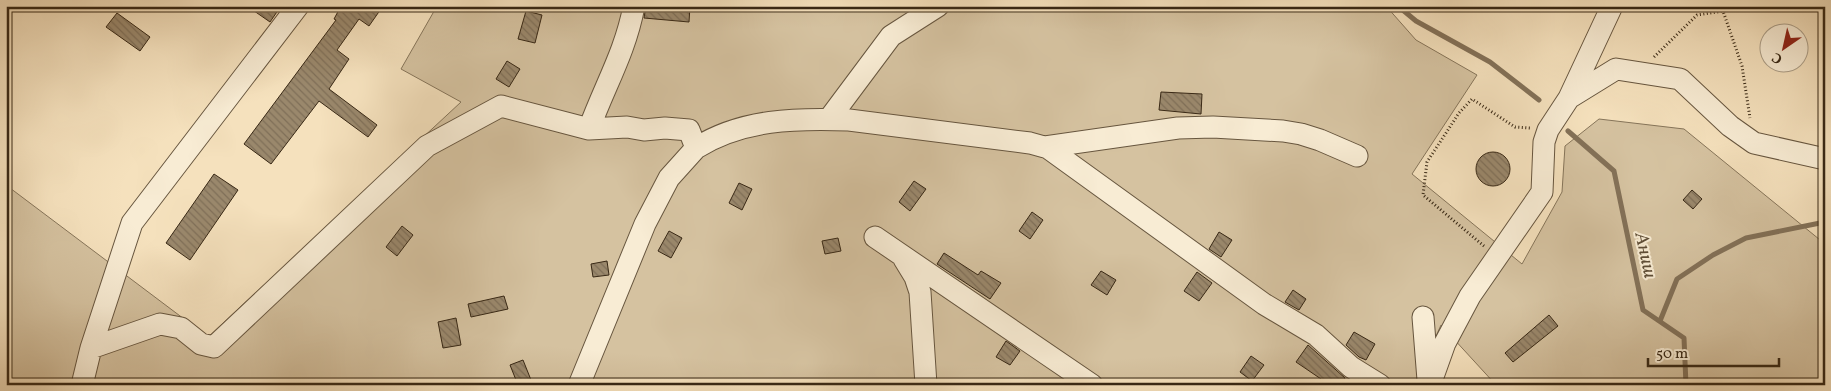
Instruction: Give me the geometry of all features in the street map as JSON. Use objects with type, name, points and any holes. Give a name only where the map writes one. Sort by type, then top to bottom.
[{"type":"street","points":[[82,385],[90,348],[132,223],[298,6]]},
{"type":"street","points":[[589,129],[606,84],[618,63],[630,28],[634,6]]},
{"type":"street","points":[[829,119],[891,36],[938,6]]},
{"type":"street","points":[[1429,385],[1445,344],[1466,304],[1542,192],[1544,142],[1548,130],[1568,98],[1612,6]]},
{"type":"street","points":[[1568,98],[1616,69],[1680,79],[1730,126],[1754,144],[1825,159]]},
{"type":"street","points":[[90,348],[160,324],[181,328],[201,344],[214,347],[427,146],[501,106],[589,129],[626,127],[644,130],[664,128],[689,130],[696,148]]},
{"type":"street","points":[[579,385],[645,224],[669,178],[696,148],[722,133],[753,125],[829,119],[1020,142],[1045,148],[1063,157],[1264,304],[1316,335],[1351,367],[1380,385]]},
{"type":"street","points":[[1045,148],[1178,128],[1213,127],[1283,131],[1301,134],[1356,156]]},
{"type":"street","points":[[875,236],[1092,385]]},
{"type":"street","points":[[903,257],[915,277],[920,292],[926,385]]},
{"type":"street","points":[[1423,317],[1429,385]]},
{"type":"path","points":[[1636,72],[1697,15],[1724,8],[1742,66],[1754,144]]},
{"type":"path","points":[[1498,257],[1423,195],[1427,162],[1459,113],[1472,100],[1515,127],[1548,130]]},
{"type":"shaded area","points":[[437,6],[1386,6],[1416,40],[1477,75],[1412,174],[1522,264],[1562,192],[1565,146],[1599,119],[1684,129],[1825,244],[1825,385],[1496,385],[1441,325],[1414,385],[6,385],[6,185],[208,337],[461,102],[401,69]]},
{"type":"building","points":[[247,6],[281,6],[270,22]]},
{"type":"building","points":[[341,6],[383,6],[369,26],[359,19],[337,50],[349,59],[329,89],[377,125],[368,137],[319,101],[271,164],[244,144],[336,20],[334,19]]},
{"type":"building","points":[[646,6],[690,6],[689,22],[644,18]]},
{"type":"building","points":[[526,11],[542,15],[535,43],[518,39]]},
{"type":"building","points":[[117,13],[150,37],[140,51],[106,27]]},
{"type":"building","points":[[507,61],[520,69],[509,87],[496,79]]},
{"type":"building","points":[[1161,92],[1202,94],[1201,114],[1159,110]]},
{"type":"building","points":[[1493,152],[1505,157],[1510,169],[1505,181],[1493,186],[1481,181],[1476,169],[1481,157]]},
{"type":"building","points":[[214,174],[238,190],[190,260],[166,243]]},
{"type":"building","points":[[914,181],[926,189],[910,211],[899,202]]},
{"type":"building","points":[[739,183],[752,189],[742,210],[729,203]]},
{"type":"building","points":[[1692,190],[1702,199],[1693,209],[1683,200]]},
{"type":"building","points":[[1032,212],[1043,220],[1030,239],[1019,231]]},
{"type":"building","points":[[402,226],[413,235],[397,256],[386,247]]},
{"type":"building","points":[[669,231],[682,238],[671,258],[658,251]]},
{"type":"building","points":[[1219,232],[1232,240],[1221,257],[1209,249]]},
{"type":"building","points":[[838,238],[841,251],[825,254],[822,241]]},
{"type":"building","points":[[944,253],[978,275],[981,271],[1001,283],[990,299],[937,264]]},
{"type":"building","points":[[607,261],[609,275],[593,277],[591,264]]},
{"type":"building","points":[[1101,271],[1116,280],[1107,295],[1091,285]]},
{"type":"building","points":[[1197,272],[1212,283],[1199,301],[1184,291]]},
{"type":"building","points":[[1293,290],[1306,299],[1299,310],[1285,302]]},
{"type":"building","points":[[504,296],[508,309],[471,317],[468,304]]},
{"type":"building","points":[[1549,315],[1558,326],[1513,362],[1505,353]]},
{"type":"building","points":[[456,318],[461,345],[443,348],[438,322]]},
{"type":"building","points":[[1354,332],[1375,344],[1366,360],[1359,357],[1346,345]]},
{"type":"building","points":[[1006,341],[1020,351],[1010,365],[996,357]]},
{"type":"building","points":[[1308,345],[1345,378],[1340,385],[1317,385],[1321,379],[1296,362]]},
{"type":"building","points":[[1251,356],[1264,365],[1252,381],[1240,372]]},
{"type":"building","points":[[523,360],[533,385],[518,385],[510,365]]},
{"type":"waterway","name":"Аниш","points":[[1398,6],[1416,21],[1490,62],[1539,100]]},
{"type":"waterway","name":"Аниш","points":[[1568,131],[1614,171],[1643,310],[1684,338],[1686,385]]},
{"type":"waterway","points":[[1660,321],[1677,279],[1713,255],[1746,238],[1825,222]]}]
